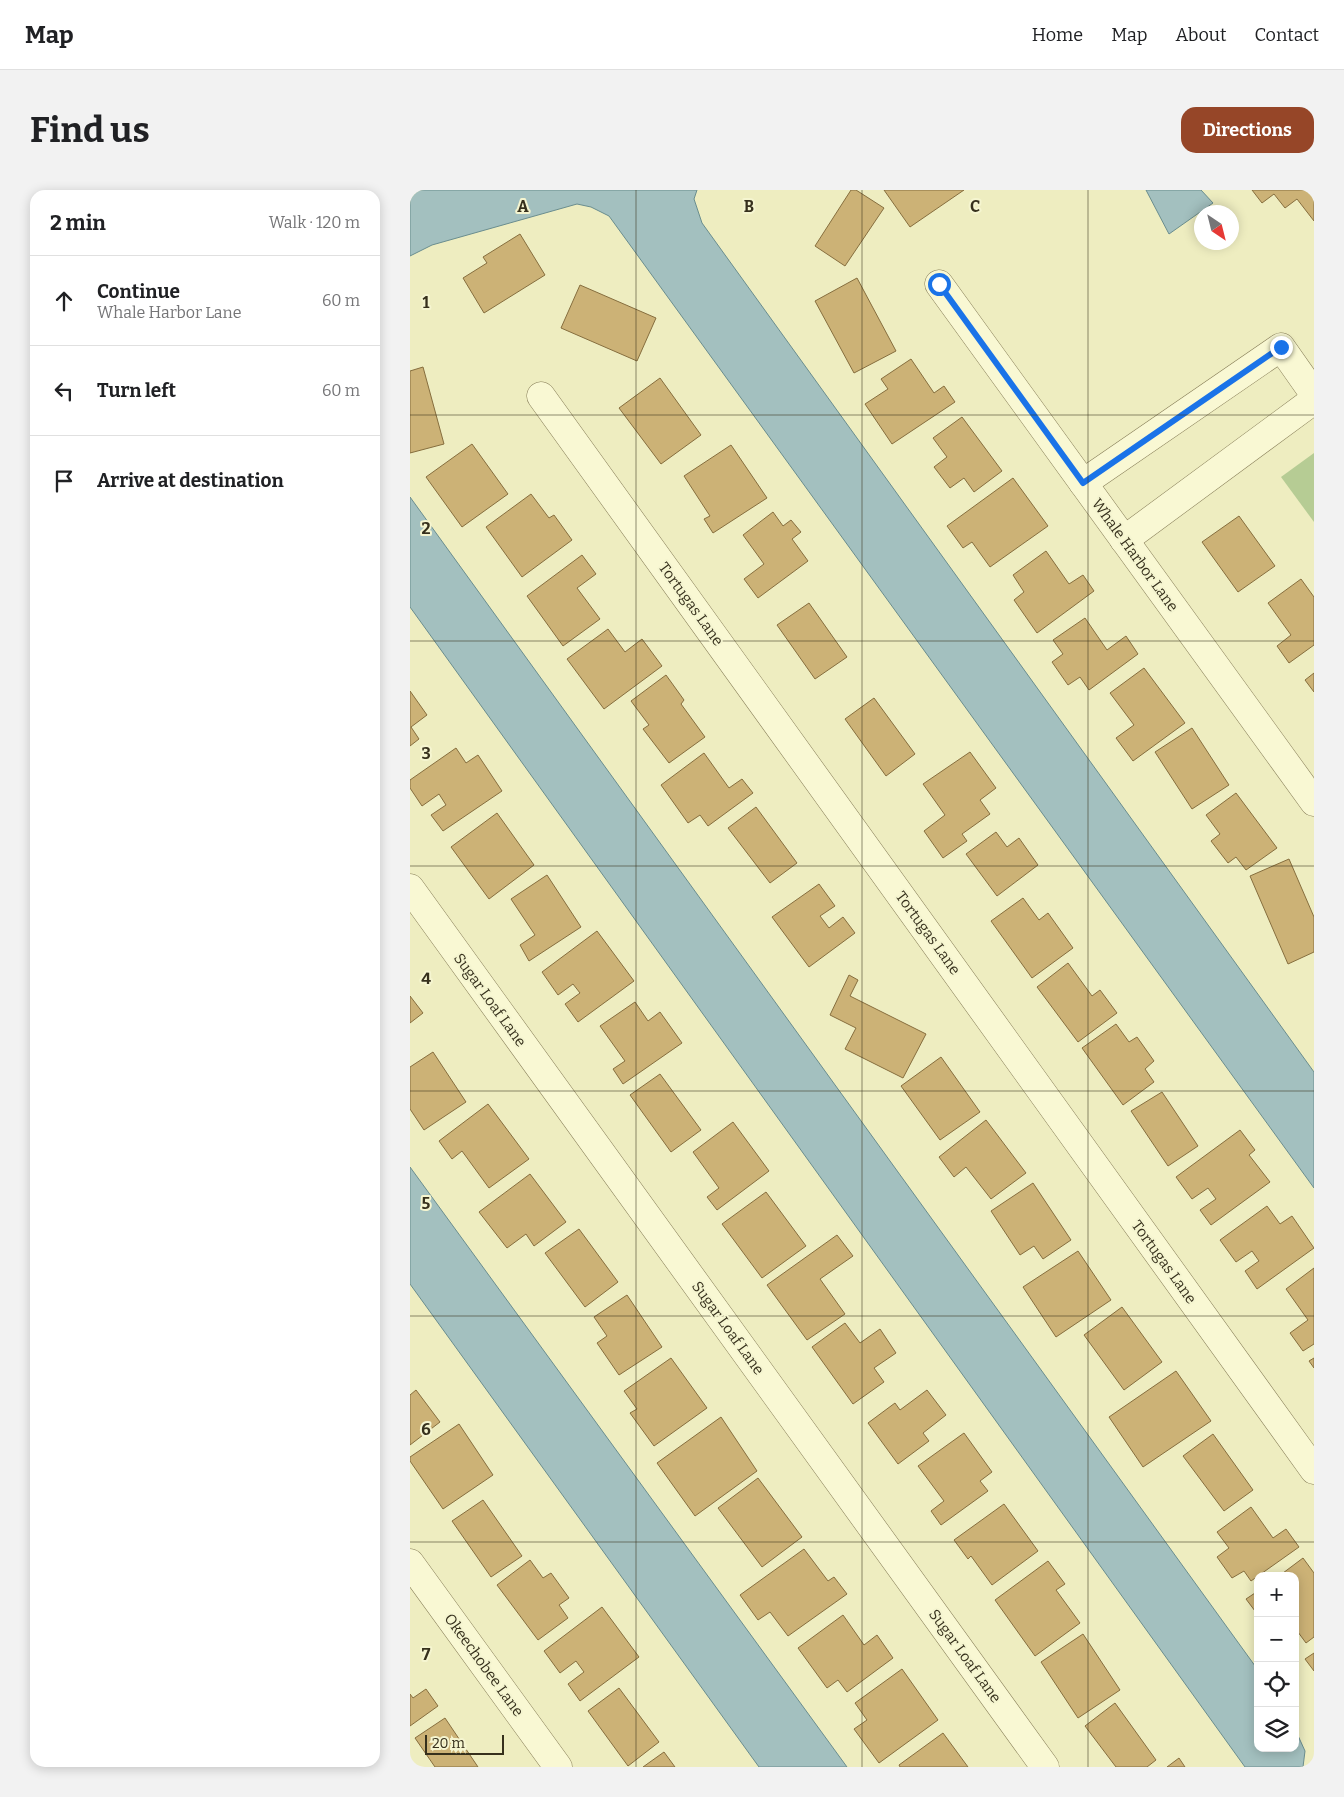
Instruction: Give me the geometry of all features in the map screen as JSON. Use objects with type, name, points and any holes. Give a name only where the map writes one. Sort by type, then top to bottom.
[{"type":"street","name":"Whale Harbor Lane","points":[[939,284],[1314,802]]},
{"type":"street","points":[[1083,483],[1281,347],[1314,394]]},
{"type":"street","name":"Tortugas Lane","points":[[541,396],[1314,1470]]},
{"type":"street","points":[[1124,540],[1314,400]]},
{"type":"street","name":"Sugar Loaf Lane","points":[[410,888],[1045,1767]]},
{"type":"street","name":"Okeechobee Lane","points":[[410,1563],[558,1767]]},
{"type":"green space","points":[[1314,453],[1314,522],[1281,477]]},
{"type":"water","points":[[410,190],[697,190],[694,199],[702,223],[1314,1072],[1314,1188],[609,216],[591,207],[577,204],[432,245],[410,256]]},
{"type":"water","points":[[1146,190],[1201,190],[1213,203],[1210,205],[1194,205],[1194,216],[1169,234]]},
{"type":"water","points":[[410,497],[1254,1664],[1254,1752],[1299,1752],[1299,1738],[1305,1751],[1303,1767],[1245,1767],[410,607]]},
{"type":"water","points":[[410,1167],[847,1767],[759,1767],[410,1284]]},
{"type":"building","points":[[851,190],[856,190],[884,208],[845,266],[815,246]]},
{"type":"building","points":[[884,190],[964,190],[910,227]]},
{"type":"building","points":[[1252,190],[1314,190],[1314,221],[1297,199],[1285,208],[1274,194],[1262,203]]},
{"type":"building","points":[[520,234],[545,275],[484,313],[463,278],[487,263],[483,257]]},
{"type":"building","points":[[857,278],[896,351],[854,373],[815,301]]},
{"type":"building","points":[[580,285],[656,318],[637,361],[561,328]]},
{"type":"building","points":[[911,359],[934,393],[944,386],[955,402],[892,444],[865,404],[888,389],[881,379]]},
{"type":"building","points":[[423,367],[444,444],[410,453],[410,371]]},
{"type":"building","points":[[660,378],[701,435],[661,464],[619,408]]},
{"type":"building","points":[[962,417],[1002,471],[974,492],[964,478],[950,488],[934,467],[947,457],[933,438]]},
{"type":"building","points":[[472,444],[508,494],[462,527],[426,477]]},
{"type":"building","points":[[731,445],[767,498],[713,533],[704,519],[710,516],[684,476]]},
{"type":"building","points":[[1013,478],[1048,526],[990,567],[972,542],[963,548],[947,526]]},
{"type":"building","points":[[531,494],[549,518],[554,515],[572,540],[522,577],[486,527]]},
{"type":"building","points":[[773,512],[783,526],[791,520],[801,532],[792,539],[808,561],[758,598],[744,579],[764,564],[743,535]]},
{"type":"building","points":[[1239,516],[1275,566],[1238,592],[1202,542]]},
{"type":"building","points":[[1046,551],[1069,584],[1083,575],[1094,591],[1037,633],[1014,600],[1024,592],[1013,575]]},
{"type":"building","points":[[582,555],[596,574],[577,588],[600,619],[563,646],[527,596]]},
{"type":"building","points":[[1301,579],[1314,597],[1314,645],[1289,663],[1277,646],[1291,635],[1268,603]]},
{"type":"building","points":[[809,603],[847,657],[815,679],[777,625]]},
{"type":"building","points":[[1085,618],[1107,650],[1126,636],[1138,654],[1089,690],[1080,677],[1068,685],[1052,662],[1063,654],[1053,640]]},
{"type":"building","points":[[608,629],[625,652],[642,639],[662,666],[604,709],[567,659]]},
{"type":"building","points":[[1144,668],[1185,723],[1133,761],[1116,738],[1134,725],[1110,693]]},
{"type":"building","points":[[1314,673],[1314,692],[1305,680]]},
{"type":"building","points":[[666,675],[684,700],[681,704],[705,737],[669,763],[643,729],[649,725],[631,701]]},
{"type":"building","points":[[410,691],[427,715],[411,727],[419,739],[410,746]]},
{"type":"building","points":[[874,698],[915,754],[886,776],[845,719]]},
{"type":"building","points":[[1192,728],[1229,785],[1192,809],[1155,752]]},
{"type":"building","points":[[456,748],[466,763],[478,755],[502,791],[443,831],[431,815],[446,805],[439,794],[422,806],[410,788],[410,780]]},
{"type":"building","points":[[970,752],[996,788],[980,800],[990,814],[962,834],[967,841],[943,858],[924,831],[945,815],[923,784]]},
{"type":"building","points":[[704,753],[729,788],[742,779],[753,793],[708,826],[700,815],[688,823],[661,785]]},
{"type":"building","points":[[1236,793],[1277,848],[1246,870],[1236,857],[1228,863],[1211,841],[1220,834],[1206,815]]},
{"type":"building","points":[[756,807],[797,863],[770,883],[728,828]]},
{"type":"building","points":[[497,813],[534,865],[489,899],[451,847]]},
{"type":"building","points":[[996,832],[1007,847],[1019,838],[1038,865],[997,896],[966,854]]},
{"type":"building","points":[[1289,859],[1314,917],[1314,952],[1288,964],[1250,876]]},
{"type":"building","points":[[547,875],[581,927],[529,961],[520,945],[535,935],[511,899]]},
{"type":"building","points":[[819,884],[835,906],[820,916],[829,928],[843,917],[855,933],[809,967],[772,917]]},
{"type":"building","points":[[1023,898],[1039,920],[1048,913],[1073,948],[1032,978],[991,921]]},
{"type":"building","points":[[597,931],[634,981],[578,1022],[565,1004],[580,993],[573,984],[558,995],[542,972]]},
{"type":"building","points":[[1068,963],[1092,996],[1100,990],[1117,1013],[1078,1042],[1037,987]]},
{"type":"building","points":[[849,975],[858,980],[850,996],[926,1034],[903,1078],[845,1049],[856,1028],[830,1015]]},
{"type":"building","points":[[410,996],[423,1013],[410,1023]]},
{"type":"building","points":[[635,1002],[648,1021],[660,1012],[682,1043],[623,1084],[613,1069],[625,1061],[600,1026]]},
{"type":"building","points":[[1116,1024],[1129,1042],[1137,1037],[1154,1061],[1145,1069],[1154,1082],[1123,1105],[1082,1048]]},
{"type":"building","points":[[433,1052],[466,1102],[424,1130],[410,1109],[410,1067]]},
{"type":"building","points":[[941,1057],[980,1112],[940,1140],[901,1086]]},
{"type":"building","points":[[660,1074],[701,1130],[671,1152],[630,1095]]},
{"type":"building","points":[[1162,1092],[1198,1146],[1168,1166],[1131,1111]]},
{"type":"building","points":[[488,1104],[529,1159],[489,1188],[462,1151],[452,1159],[439,1141]]},
{"type":"building","points":[[986,1120],[1026,1173],[991,1199],[966,1167],[954,1177],[939,1157]]},
{"type":"building","points":[[733,1122],[769,1171],[717,1210],[707,1197],[719,1188],[693,1152]]},
{"type":"building","points":[[1240,1130],[1255,1150],[1249,1155],[1270,1182],[1211,1225],[1200,1210],[1216,1199],[1208,1188],[1192,1199],[1176,1177]]},
{"type":"building","points":[[530,1174],[566,1222],[534,1246],[526,1234],[507,1248],[479,1212]]},
{"type":"building","points":[[1033,1183],[1071,1240],[1043,1259],[1034,1246],[1020,1255],[991,1211]]},
{"type":"building","points":[[766,1192],[806,1246],[762,1278],[722,1224]]},
{"type":"building","points":[[1267,1206],[1280,1224],[1292,1216],[1314,1248],[1257,1289],[1245,1271],[1259,1261],[1252,1251],[1236,1262],[1220,1240]]},
{"type":"building","points":[[579,1229],[618,1282],[585,1307],[545,1253]]},
{"type":"building","points":[[837,1235],[853,1256],[820,1279],[845,1314],[807,1340],[767,1285]]},
{"type":"building","points":[[1078,1251],[1111,1300],[1056,1337],[1023,1287]]},
{"type":"building","points":[[1314,1268],[1314,1344],[1303,1351],[1290,1333],[1308,1320],[1286,1289]]},
{"type":"building","points":[[627,1295],[662,1347],[619,1375],[597,1343],[607,1336],[594,1317]]},
{"type":"building","points":[[1122,1307],[1162,1362],[1124,1390],[1084,1335]]},
{"type":"building","points":[[845,1323],[860,1343],[880,1329],[896,1353],[874,1368],[884,1382],[853,1404],[812,1347]]},
{"type":"building","points":[[671,1358],[707,1408],[654,1446],[630,1413],[637,1409],[624,1391]]},
{"type":"building","points":[[1314,1358],[1314,1368],[1309,1361]]},
{"type":"building","points":[[1176,1371],[1211,1421],[1143,1467],[1109,1417]]},
{"type":"building","points":[[416,1390],[440,1422],[410,1445],[410,1395]]},
{"type":"building","points":[[927,1390],[946,1415],[923,1433],[929,1441],[898,1464],[868,1423],[895,1403],[900,1410]]},
{"type":"building","points":[[721,1417],[757,1471],[695,1516],[657,1463]]},
{"type":"building","points":[[459,1424],[493,1475],[443,1509],[410,1461],[410,1457]]},
{"type":"building","points":[[964,1433],[992,1472],[980,1481],[988,1491],[941,1525],[931,1511],[944,1501],[918,1466]]},
{"type":"building","points":[[1213,1434],[1253,1490],[1224,1511],[1183,1456]]},
{"type":"building","points":[[758,1478],[802,1537],[762,1567],[718,1508]]},
{"type":"building","points":[[483,1500],[522,1556],[491,1577],[452,1521]]},
{"type":"building","points":[[1004,1504],[1038,1551],[992,1585],[971,1556],[968,1559],[954,1540]]},
{"type":"building","points":[[1251,1507],[1273,1538],[1286,1529],[1299,1547],[1264,1572],[1254,1572],[1254,1579],[1251,1581],[1244,1571],[1232,1578],[1217,1557],[1229,1548],[1217,1532]]},
{"type":"building","points":[[804,1549],[828,1581],[834,1577],[847,1594],[788,1636],[770,1612],[758,1620],[740,1595]]},
{"type":"building","points":[[1303,1558],[1314,1573],[1314,1637],[1306,1643],[1299,1633],[1299,1572],[1284,1572]]},
{"type":"building","points":[[530,1560],[543,1578],[551,1573],[569,1598],[559,1605],[568,1618],[538,1640],[497,1585]]},
{"type":"building","points":[[1048,1561],[1065,1584],[1056,1590],[1080,1623],[1035,1656],[995,1600]]},
{"type":"building","points":[[1254,1594],[1254,1610],[1246,1599]]},
{"type":"building","points":[[602,1607],[639,1657],[580,1701],[568,1684],[584,1672],[576,1661],[560,1673],[544,1651]]},
{"type":"building","points":[[843,1615],[864,1645],[877,1635],[893,1658],[847,1692],[838,1680],[827,1688],[798,1648]]},
{"type":"building","points":[[1083,1634],[1120,1690],[1078,1718],[1041,1662]]},
{"type":"building","points":[[1314,1653],[1314,1671],[1305,1659]]},
{"type":"building","points":[[902,1669],[938,1720],[879,1763],[854,1729],[867,1720],[855,1703]]},
{"type":"building","points":[[619,1688],[659,1742],[628,1766],[588,1711]]},
{"type":"building","points":[[426,1689],[438,1706],[410,1726],[410,1694],[413,1698]]},
{"type":"building","points":[[1115,1703],[1156,1760],[1147,1767],[1116,1767],[1085,1726]]},
{"type":"building","points":[[445,1718],[478,1767],[435,1767],[415,1738]]},
{"type":"building","points":[[943,1733],[968,1767],[900,1767],[899,1765]]},
{"type":"building","points":[[664,1752],[675,1767],[643,1767]]},
{"type":"building","points":[[1179,1758],[1185,1767],[1167,1767]]},
{"type":"route","points":[[939,284],[1083,483],[1281,347]]}]
